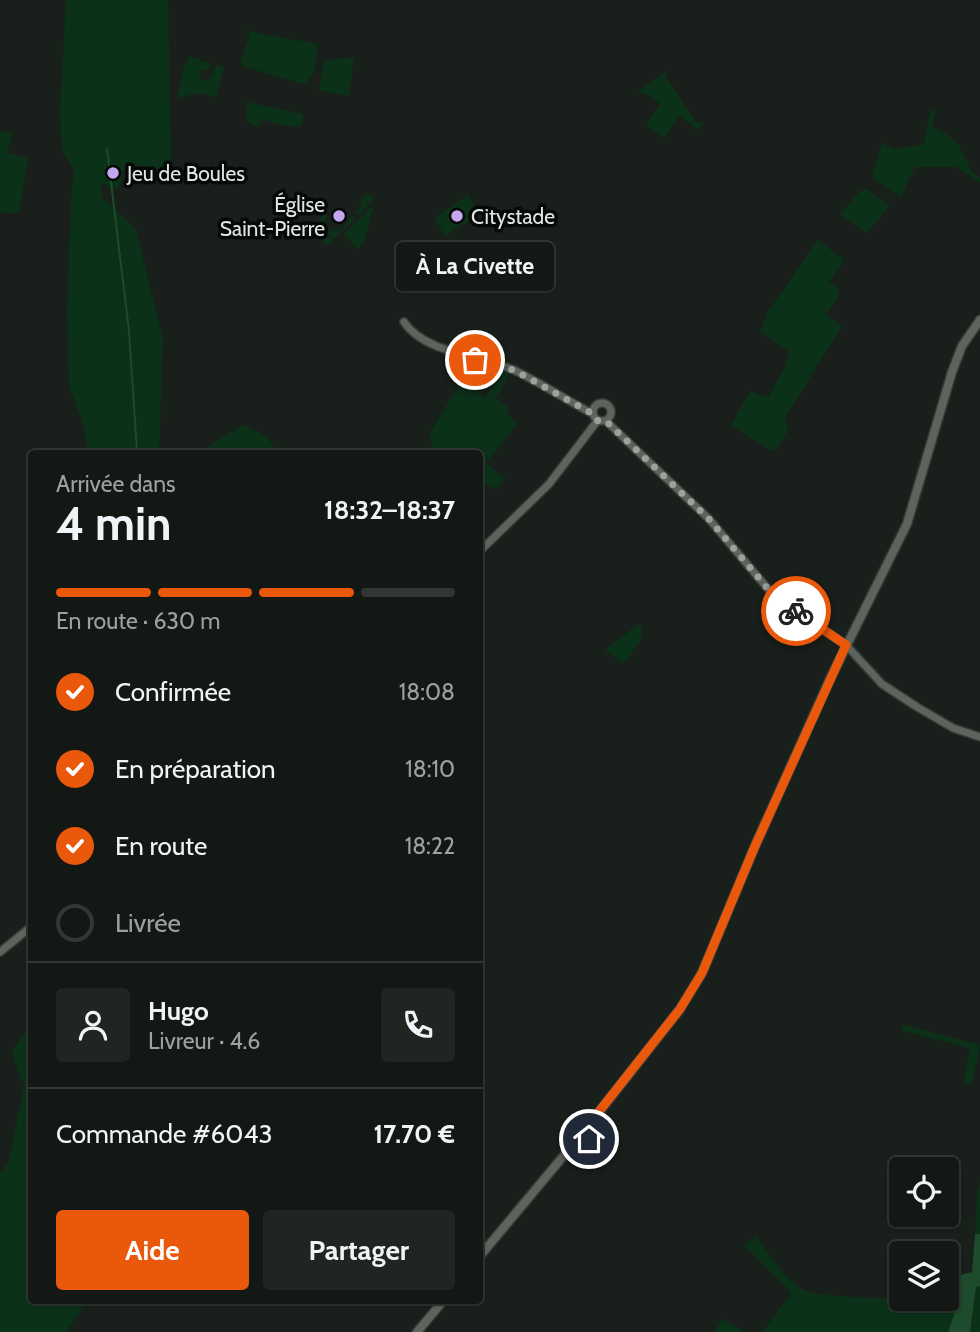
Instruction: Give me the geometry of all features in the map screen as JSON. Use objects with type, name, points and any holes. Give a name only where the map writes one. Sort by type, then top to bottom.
[{"type":"main road","points":[[592,1121],[680,1009],[702,973],[755,846],[846,645],[907,524],[952,372],[962,346],[980,320]]},
{"type":"main road","points":[[592,1121],[597,1128],[594,1136],[586,1139],[581,1135],[580,1124],[592,1121]]},
{"type":"main road","points":[[483,1252],[581,1135]]},
{"type":"main road","points":[[417,1332],[441,1304]]},
{"type":"street","points":[[404,322],[421,338],[468,358],[514,370],[599,418],[709,519],[774,596],[846,645],[882,684],[917,708],[953,728],[980,737]]},
{"type":"street","points":[[483,548],[549,484],[599,418]]},
{"type":"street","points":[[0,953],[28,929]]},
{"type":"green space","points":[[66,0],[168,0],[171,171],[126,163],[118,189],[101,183],[102,197],[136,230],[163,339],[159,450],[88,450],[82,420],[69,386],[67,311],[74,170],[62,151],[60,114]]},
{"type":"green space","points":[[248,31],[317,44],[312,76],[304,84],[240,64],[250,35],[245,33]]},
{"type":"green space","points":[[189,56],[211,64],[209,69],[199,71],[202,81],[210,78],[217,65],[224,67],[216,97],[198,93],[177,98]]},
{"type":"green space","points":[[354,58],[349,96],[319,90],[324,60]]},
{"type":"green space","points":[[666,71],[666,77],[695,121],[704,123],[698,130],[681,117],[664,138],[646,126],[660,104],[645,93],[638,92]]},
{"type":"green space","points":[[247,102],[303,114],[302,127],[281,125],[262,119],[258,127],[246,121]]},
{"type":"green space","points":[[936,110],[932,126],[947,134],[962,150],[980,182],[957,167],[915,167],[901,197],[878,182],[872,174],[882,143],[896,149],[924,144],[930,111]]},
{"type":"green space","points":[[0,130],[13,133],[6,153],[28,158],[19,214],[0,212]]},
{"type":"green space","points":[[867,189],[889,206],[867,233],[840,214],[860,191]]},
{"type":"green space","points":[[368,193],[374,199],[355,218],[355,212],[361,206],[360,201]]},
{"type":"green space","name":"Citystade","points":[[468,195],[479,214],[445,236],[434,218]]},
{"type":"green space","points":[[374,205],[364,241],[358,249],[344,234]]},
{"type":"green space","points":[[325,214],[328,217],[324,221],[327,223],[325,228],[318,232],[324,239],[328,236],[333,240],[327,246],[309,228]]},
{"type":"green space","points":[[352,216],[355,218],[334,239],[327,233],[333,229],[335,232],[339,228],[341,230]]},
{"type":"green space","points":[[818,240],[844,260],[829,282],[838,288],[838,297],[826,315],[842,326],[785,418],[788,431],[774,452],[731,425],[750,391],[768,398],[784,369],[790,352],[760,332],[767,313]]},
{"type":"green space","points":[[475,360],[489,363],[476,391],[485,398],[504,367],[512,369],[495,399],[509,408],[506,412],[517,424],[486,463],[505,479],[497,489],[483,484],[483,450],[433,450],[429,434]]},
{"type":"green space","points":[[243,425],[268,437],[274,450],[203,450]]},
{"type":"green space","points":[[637,625],[643,628],[639,634],[643,636],[624,664],[605,650]]},
{"type":"green space","points":[[904,1025],[980,1045],[972,1084],[964,1082],[970,1048],[901,1031]]},
{"type":"green space","points":[[28,1027],[28,1304],[85,1304],[66,1332],[0,1332],[0,1174],[9,1161],[24,1086],[12,1053]]},
{"type":"green space","points":[[980,1182],[980,1234],[975,1234],[977,1196]]},
{"type":"green space","points":[[975,1234],[980,1234],[980,1286],[976,1287],[970,1332],[948,1332],[955,1311],[959,1311],[959,1277],[972,1272]]},
{"type":"green space","points":[[756,1236],[790,1279],[804,1290],[813,1293],[889,1298],[889,1311],[955,1311],[948,1332],[762,1332],[792,1293],[744,1245]]},
{"type":"green space","points":[[976,1286],[980,1286],[980,1332],[970,1332]]},
{"type":"green space","points":[[722,1319],[745,1332],[715,1332]]},
{"type":"waterway","points":[[107,149],[129,331],[137,450]]},
{"type":"way so far","points":[[475,360],[514,370],[593,414],[598,421],[606,421],[709,519],[774,596],[796,611]]},
{"type":"place","name":"Jeu de Boules","points":[[113,173]]},
{"type":"place","name":"Église Saint-Pierre","points":[[339,216]]},
{"type":"place","name":"Citystade","points":[[457,216]]},
{"type":"place","name":"À La Civette","points":[[475,360]]},
{"type":"route","points":[[589,1139],[597,1131],[592,1121],[680,1009],[702,973],[755,846],[846,645],[796,611]]}]
